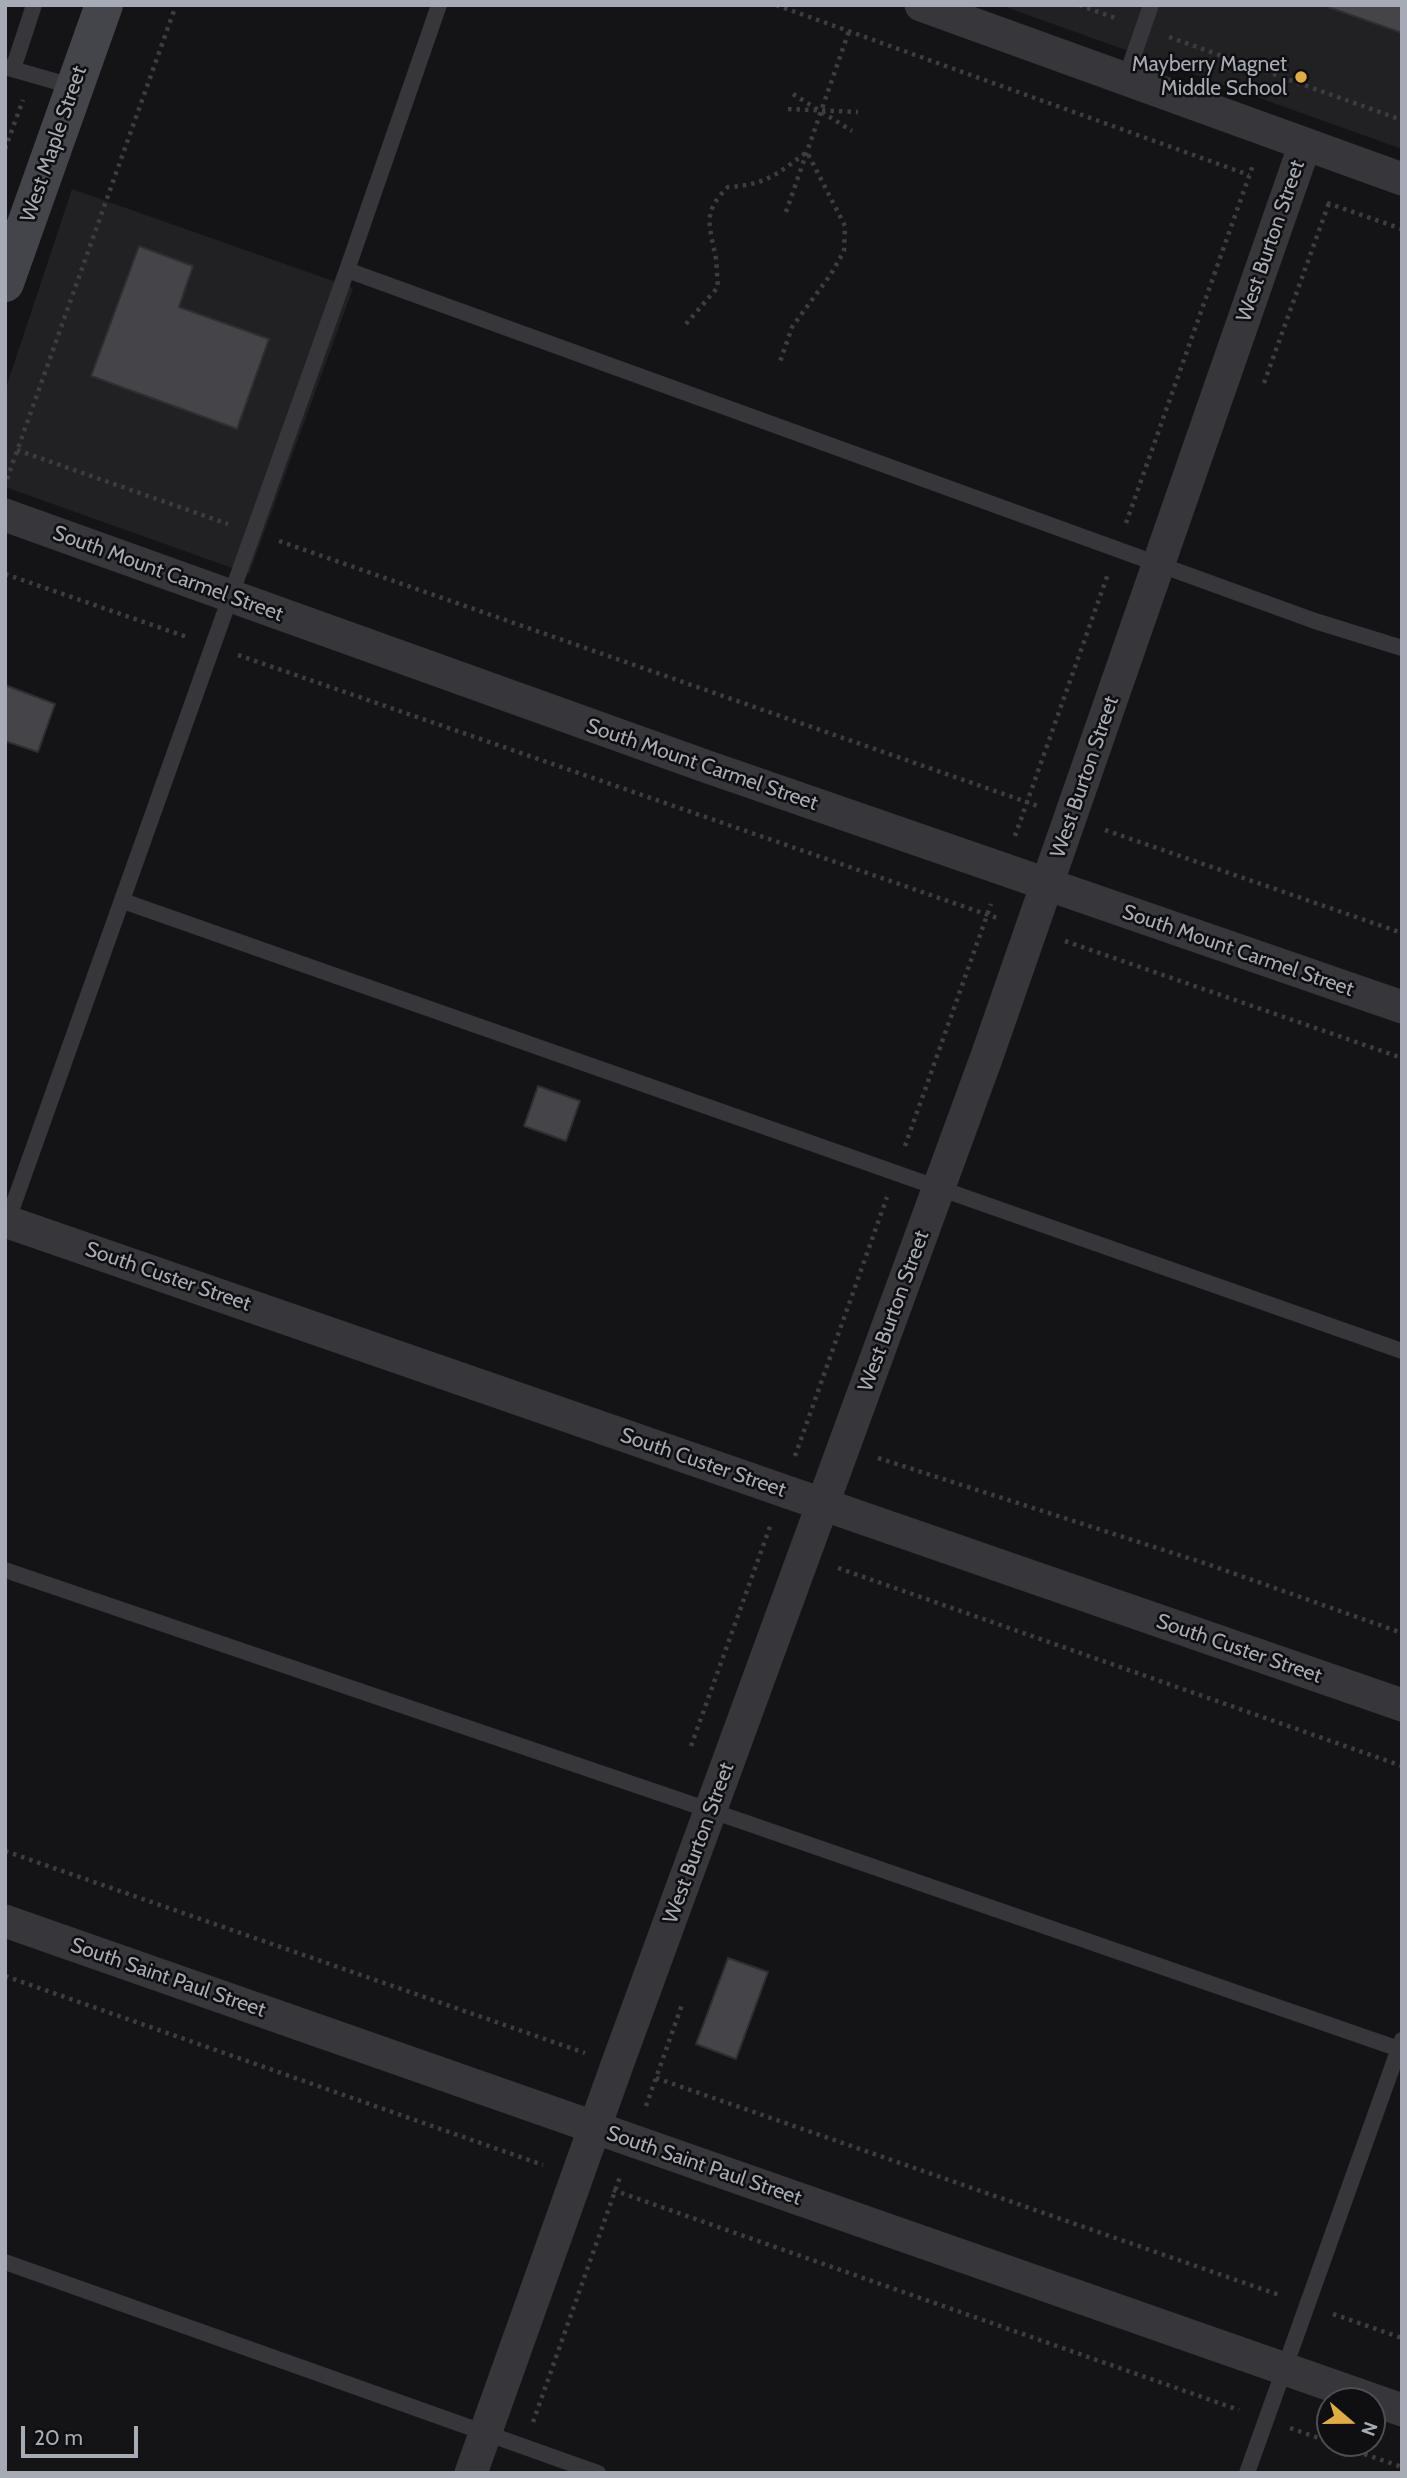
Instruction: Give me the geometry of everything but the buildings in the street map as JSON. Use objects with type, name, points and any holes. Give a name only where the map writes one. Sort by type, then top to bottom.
[{"type":"street","name":"West Maple Street","points":[[5,283],[22,218],[75,87],[104,5]]},
{"type":"street","points":[[934,8],[1402,179]]},
{"type":"street","name":"West Burton Street","points":[[471,2473],[594,2127],[1031,930],[1304,144]]},
{"type":"street","name":"South Mount Carmel Street","points":[[5,515],[692,762],[1402,1007]]},
{"type":"street","name":"South Custer Street","points":[[6,1223],[1402,1705]]},
{"type":"street","name":"South Saint Paul Street","points":[[5,1921],[1402,2410]]},
{"type":"lane","points":[[34,5],[9,68],[75,87]]},
{"type":"lane","points":[[6,1223],[123,901],[439,5]]},
{"type":"lane","points":[[1125,80],[1151,5]]},
{"type":"lane","points":[[347,270],[1315,621],[1402,648]]},
{"type":"lane","points":[[123,901],[1402,1351]]},
{"type":"lane","points":[[5,1570],[1400,2044],[1247,2473]]},
{"type":"lane","points":[[5,2262],[598,2473]]},
{"type":"path","points":[[5,483],[176,5]]},
{"type":"path","points":[[776,5],[1250,175]]},
{"type":"path","points":[[1079,5],[1402,120]]},
{"type":"path","points":[[786,212],[849,31]]},
{"type":"path","points":[[673,1797],[1284,78]]},
{"type":"path","points":[[793,94],[852,131]]},
{"type":"path","points":[[788,109],[858,112]]},
{"type":"path","points":[[687,324],[718,287],[716,260],[708,224],[714,201],[728,187],[751,186],[771,179],[807,152]]},
{"type":"path","points":[[780,362],[792,327],[831,274],[844,251],[845,226],[807,152]]},
{"type":"path","points":[[1289,189],[1402,229]]},
{"type":"path","points":[[17,450],[1402,933]]},
{"type":"path","points":[[5,574],[1402,1058]]},
{"type":"path","points":[[803,1434],[1207,1564],[1402,1633]]},
{"type":"path","points":[[764,1542],[1402,1766]]},
{"type":"path","points":[[5,1851],[1402,2338]]},
{"type":"path","points":[[5,1976],[1316,2438]]},
{"type":"path","points":[[582,2052],[587,2040]]},
{"type":"path","points":[[538,2178],[560,2115]]},
{"type":"path","points":[[1372,2457],[1402,2467]]},
{"type":"shaded area","name":"Mayberry Magnet Middle School","points":[[1000,5],[1402,5],[1402,149]]},
{"type":"shaded area","points":[[72,189],[353,288],[249,574],[5,487],[5,391]]},
{"type":"place","name":"Mayberry Magnet Middle School","points":[[1301,77]]}]
